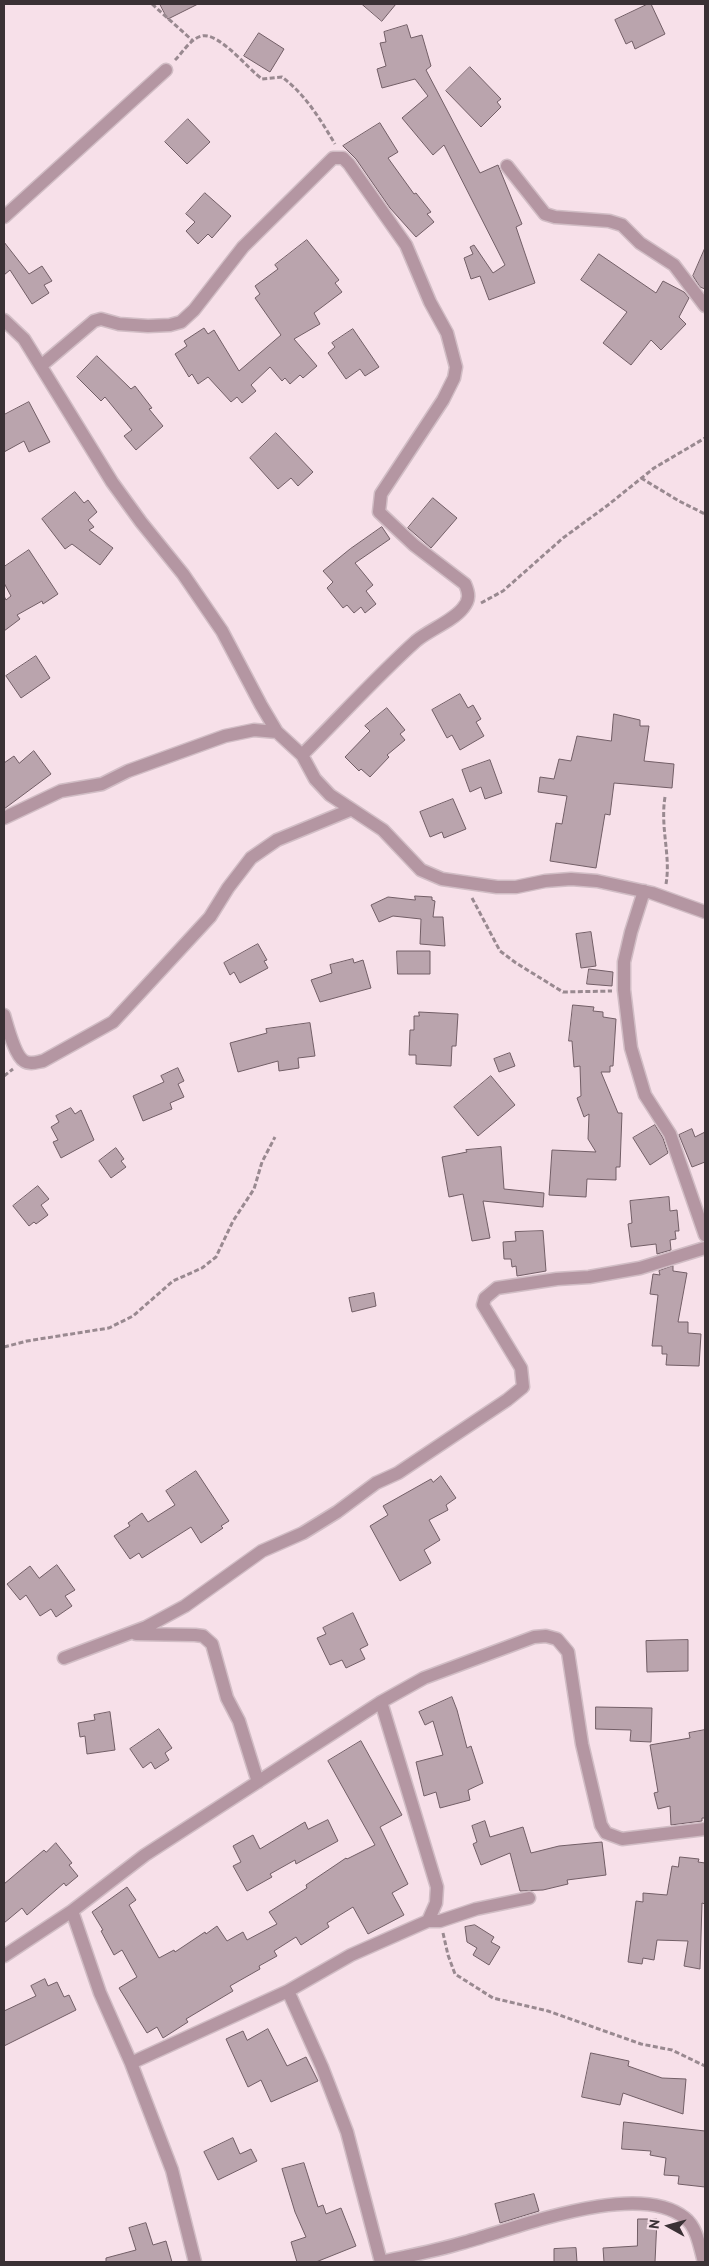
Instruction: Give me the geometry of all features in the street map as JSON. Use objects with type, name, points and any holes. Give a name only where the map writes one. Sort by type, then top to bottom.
[{"type":"street","points":[[4,217],[166,70]]},
{"type":"street","points":[[42,366],[94,321],[102,319],[119,324],[148,326],[170,325],[180,322],[194,310],[243,247],[333,158],[342,158],[393,224],[406,245],[415,268],[447,333],[456,368],[454,378],[442,400],[381,494],[378,503],[379,512],[383,518],[414,545],[466,584],[469,593],[468,600],[462,610],[416,641],[302,755]]},
{"type":"street","points":[[507,166],[545,214],[555,218],[609,221],[622,225],[640,243],[674,265],[705,306]]},
{"type":"street","points":[[4,320],[24,339],[112,482],[183,574],[222,631],[261,705],[278,732],[302,755],[315,779],[330,796],[383,830],[421,870],[442,879],[462,884],[497,887],[516,887],[545,881],[571,879],[597,881],[644,891],[705,912]]},
{"type":"street","points":[[4,818],[61,791],[102,784],[128,771],[225,736],[254,730],[278,732]]},
{"type":"street","points":[[4,1015],[18,1055],[24,1061],[32,1064],[44,1061],[113,1022],[210,917],[228,888],[251,858],[276,840],[323,819],[350,810]]},
{"type":"street","points":[[644,891],[624,962],[624,990],[635,1066],[645,1095],[670,1134],[705,1235]]},
{"type":"street","points":[[64,1658],[146,1627],[185,1606],[262,1551],[303,1533],[337,1512],[376,1483],[398,1473],[429,1453],[523,1387],[521,1368],[482,1305],[490,1292],[497,1288],[557,1279],[589,1277],[640,1268],[705,1248]]},
{"type":"street","points":[[128,1634],[195,1635],[203,1636],[212,1644],[227,1698],[239,1721],[258,1782]]},
{"type":"street","points":[[6,1951],[72,1911],[145,1854],[381,1702],[424,1678],[489,1652],[534,1637],[546,1636],[556,1639],[568,1652],[582,1744],[601,1824],[606,1833],[622,1839],[705,1829]]},
{"type":"street","points":[[381,1702],[437,1886],[434,1921]]},
{"type":"street","points":[[131,2063],[288,1991],[351,1955],[434,1921],[476,1909],[529,1898]]},
{"type":"street","points":[[72,1911],[100,1992],[131,2063],[172,2170],[194,2262]]},
{"type":"street","points":[[288,1991],[322,2067],[347,2132],[381,2262],[462,2243],[583,2208],[622,2203],[658,2206],[674,2211],[686,2218],[697,2236],[704,2262]]},
{"type":"path","points":[[152,4],[192,41]]},
{"type":"path","points":[[166,70],[192,41],[201,36],[210,35],[219,40],[262,79],[276,76],[287,81],[312,107],[342,158]]},
{"type":"path","points":[[462,610],[483,602],[503,590],[563,538],[654,468],[705,438]]},
{"type":"path","points":[[641,478],[705,514]]},
{"type":"path","points":[[664,897],[667,862],[663,830],[665,797]]},
{"type":"path","points":[[462,884],[486,922],[500,951],[516,963],[563,992],[624,990]]},
{"type":"path","points":[[4,1347],[46,1337],[109,1328],[133,1316],[173,1281],[202,1268],[216,1257],[233,1221],[254,1189],[262,1162],[275,1137]]},
{"type":"path","points":[[434,1921],[455,1974],[493,1998],[548,2010],[641,2044],[672,2050],[705,2066]]},
{"type":"building","points":[[160,4],[198,4],[168,19]]},
{"type":"building","points":[[362,4],[396,4],[382,21]]},
{"type":"building","points":[[651,4],[665,34],[635,49],[632,41],[626,44],[615,20]]},
{"type":"building","points":[[407,25],[411,38],[422,35],[431,66],[426,70],[480,173],[498,165],[522,224],[516,227],[535,283],[489,300],[480,276],[471,279],[464,258],[473,254],[470,247],[474,245],[493,273],[505,265],[444,145],[433,155],[402,118],[428,96],[415,79],[382,88],[377,69],[386,66],[380,43],[386,42],[384,32]]},
{"type":"building","points":[[259,33],[284,49],[270,72],[244,56]]},
{"type":"building","points":[[470,67],[501,99],[497,102],[501,107],[481,127],[446,91]]},
{"type":"building","points":[[188,119],[210,142],[187,164],[165,142]]},
{"type":"building","points":[[380,123],[398,152],[388,158],[414,194],[416,193],[431,212],[427,214],[434,222],[416,237],[390,208],[356,159],[343,146]]},
{"type":"building","points":[[205,193],[231,216],[212,238],[208,234],[198,244],[186,231],[195,222],[186,214]]},
{"type":"building","points":[[307,240],[339,280],[335,283],[342,292],[314,313],[320,324],[294,339],[317,366],[303,378],[300,375],[290,384],[285,378],[282,381],[270,367],[251,385],[256,391],[242,403],[237,397],[231,402],[208,377],[198,384],[192,374],[189,377],[175,354],[187,346],[184,341],[204,328],[208,334],[214,330],[239,371],[281,335],[255,298],[260,294],[255,286],[278,269],[275,265]]},
{"type":"building","points":[[4,242],[29,274],[42,266],[52,281],[44,285],[49,293],[32,304],[10,270],[4,275]]},
{"type":"building","points":[[705,248],[705,289],[700,287],[693,276]]},
{"type":"building","points":[[599,254],[656,293],[663,281],[684,292],[689,298],[679,317],[686,324],[661,350],[651,340],[631,365],[603,343],[627,312],[581,280]]},
{"type":"building","points":[[353,329],[379,367],[365,376],[360,369],[346,379],[328,353],[335,347],[332,343]]},
{"type":"building","points":[[97,356],[131,389],[135,386],[152,408],[149,409],[163,426],[136,450],[124,436],[132,430],[105,397],[101,401],[77,377]]},
{"type":"building","points":[[29,402],[50,442],[29,452],[24,441],[4,452],[4,415]]},
{"type":"building","points":[[276,433],[313,472],[298,486],[291,478],[278,489],[250,458]]},
{"type":"building","points":[[75,492],[84,503],[88,500],[97,512],[88,520],[94,527],[89,530],[113,548],[100,565],[72,544],[65,549],[42,519]]},
{"type":"building","points":[[433,498],[457,518],[431,548],[408,528]]},
{"type":"building","points":[[382,527],[390,539],[355,563],[373,585],[366,591],[376,604],[365,613],[361,607],[354,613],[347,605],[343,608],[327,588],[333,582],[323,571]]},
{"type":"building","points":[[29,550],[58,594],[43,604],[42,601],[17,615],[20,619],[4,631],[4,596],[6,600],[11,596],[4,583],[4,567]]},
{"type":"building","points":[[36,656],[50,678],[21,698],[6,676]]},
{"type":"building","points":[[460,694],[468,708],[473,705],[481,719],[476,722],[484,736],[460,750],[452,735],[447,738],[432,710]]},
{"type":"building","points":[[387,708],[405,730],[400,734],[405,740],[387,755],[389,757],[370,777],[361,769],[359,771],[345,757],[370,731],[365,726]]},
{"type":"building","points":[[614,714],[640,720],[640,726],[649,726],[644,761],[674,764],[672,788],[614,783],[610,815],[605,814],[596,868],[550,861],[556,823],[562,824],[567,796],[538,792],[540,777],[554,779],[559,759],[571,761],[577,736],[611,741]]},
{"type":"building","points":[[34,751],[51,774],[4,809],[4,763],[14,756],[19,763]]},
{"type":"building","points":[[490,760],[502,793],[485,799],[481,787],[470,792],[462,770]]},
{"type":"building","points":[[453,799],[466,829],[444,838],[442,832],[430,837],[420,812]]},
{"type":"building","points":[[415,896],[432,897],[432,900],[435,901],[433,917],[443,917],[445,946],[420,944],[421,919],[393,916],[379,922],[371,905],[388,897],[415,900]]},
{"type":"building","points":[[591,932],[596,966],[581,968],[576,934]]},
{"type":"building","points":[[258,944],[267,960],[264,961],[268,968],[240,983],[234,972],[230,975],[224,963]]},
{"type":"building","points":[[397,951],[430,951],[430,974],[398,974]]},
{"type":"building","points":[[353,959],[354,963],[363,960],[371,988],[320,1002],[311,980],[332,973],[330,965]]},
{"type":"building","points":[[589,969],[613,972],[612,986],[587,984]]},
{"type":"building","points":[[573,1005],[594,1007],[593,1011],[603,1012],[603,1017],[616,1019],[613,1066],[610,1066],[610,1072],[601,1072],[618,1113],[622,1113],[620,1167],[616,1167],[616,1180],[587,1179],[586,1197],[549,1195],[552,1150],[596,1152],[588,1139],[589,1114],[584,1117],[577,1098],[581,1096],[580,1066],[574,1067],[572,1041],[569,1041]]},
{"type":"building","points":[[419,1012],[458,1014],[456,1046],[452,1046],[451,1066],[416,1064],[416,1055],[409,1055],[410,1030],[414,1030],[414,1016],[419,1016]]},
{"type":"building","points":[[310,1023],[315,1056],[298,1058],[299,1068],[279,1071],[278,1061],[238,1072],[230,1043],[267,1033],[266,1029]]},
{"type":"building","points":[[510,1053],[515,1066],[499,1072],[494,1059]]},
{"type":"building","points":[[178,1068],[184,1081],[178,1084],[184,1097],[170,1103],[172,1109],[143,1121],[133,1096],[164,1082],[161,1076]]},
{"type":"building","points":[[491,1076],[515,1105],[478,1136],[454,1107]]},
{"type":"building","points":[[71,1108],[75,1114],[81,1110],[94,1140],[61,1158],[53,1142],[58,1140],[51,1127],[59,1122],[56,1116]]},
{"type":"building","points":[[655,1125],[663,1138],[668,1153],[650,1165],[633,1138]]},
{"type":"building","points":[[692,1129],[695,1137],[705,1132],[705,1162],[692,1167],[679,1135]]},
{"type":"building","points":[[501,1147],[504,1189],[544,1193],[543,1207],[483,1201],[490,1238],[472,1241],[463,1194],[449,1197],[442,1157],[467,1152],[466,1150]]},
{"type":"building","points":[[116,1148],[124,1159],[121,1161],[126,1167],[111,1178],[99,1161]]},
{"type":"building","points":[[38,1186],[49,1199],[41,1205],[48,1215],[36,1224],[34,1222],[29,1226],[13,1206]]},
{"type":"building","points":[[669,1197],[670,1211],[677,1210],[679,1231],[675,1231],[676,1239],[670,1240],[671,1250],[657,1254],[656,1244],[631,1247],[628,1224],[632,1223],[630,1201]]},
{"type":"building","points":[[543,1231],[546,1271],[517,1276],[516,1266],[512,1267],[511,1259],[504,1259],[503,1242],[516,1241],[515,1232]]},
{"type":"building","points":[[673,1266],[673,1271],[687,1273],[678,1322],[688,1322],[688,1333],[701,1334],[699,1366],[666,1365],[667,1354],[662,1354],[662,1346],[652,1346],[658,1295],[650,1294],[653,1274],[660,1275],[659,1271]]},
{"type":"building","points":[[374,1293],[376,1306],[352,1312],[349,1298]]},
{"type":"building","points":[[196,1471],[229,1521],[221,1526],[223,1528],[201,1543],[191,1527],[142,1558],[139,1553],[130,1559],[114,1536],[130,1526],[128,1523],[142,1513],[148,1522],[175,1505],[166,1491]]},
{"type":"building","points":[[441,1476],[456,1498],[446,1505],[448,1510],[429,1520],[440,1540],[424,1550],[431,1563],[400,1581],[370,1526],[388,1515],[383,1506],[431,1479],[433,1482]]},
{"type":"building","points":[[57,1565],[75,1590],[65,1596],[72,1606],[56,1617],[51,1609],[40,1616],[26,1595],[20,1600],[7,1584],[30,1566],[39,1578]]},
{"type":"building","points":[[353,1613],[368,1645],[360,1649],[365,1659],[346,1668],[342,1660],[330,1665],[317,1638],[326,1634],[323,1628]]},
{"type":"building","points":[[688,1640],[688,1671],[647,1672],[646,1641]]},
{"type":"building","points":[[452,1697],[467,1748],[471,1746],[483,1783],[468,1790],[470,1800],[440,1808],[436,1792],[424,1796],[416,1762],[443,1755],[433,1721],[425,1725],[419,1712]]},
{"type":"building","points":[[596,1707],[652,1708],[651,1742],[630,1741],[631,1730],[596,1729]]},
{"type":"building","points":[[110,1712],[115,1750],[87,1754],[85,1736],[80,1737],[78,1723],[95,1720],[94,1715]]},
{"type":"building","points":[[159,1729],[172,1748],[165,1753],[169,1760],[155,1769],[151,1762],[143,1768],[130,1749]]},
{"type":"building","points":[[705,1730],[705,1818],[702,1818],[702,1821],[671,1825],[670,1806],[658,1809],[654,1793],[658,1792],[650,1745],[690,1738],[689,1733]]},
{"type":"building","points":[[361,1741],[402,1815],[380,1827],[408,1884],[392,1893],[404,1915],[368,1934],[353,1907],[327,1923],[329,1927],[301,1945],[296,1937],[274,1951],[277,1956],[259,1966],[260,1969],[230,1986],[233,1991],[186,2019],[188,2022],[163,2038],[157,2027],[147,2033],[119,1988],[137,1977],[122,1950],[114,1955],[101,1931],[103,1930],[92,1912],[127,1887],[136,1900],[129,1905],[159,1958],[174,1950],[175,1952],[217,1926],[227,1941],[243,1932],[247,1940],[277,1924],[269,1912],[307,1888],[306,1885],[346,1858],[375,1845],[328,1761]]},
{"type":"building","points":[[328,1820],[338,1841],[296,1864],[295,1860],[270,1874],[272,1877],[247,1891],[233,1866],[241,1862],[233,1846],[253,1835],[260,1849],[305,1822],[308,1829]]},
{"type":"building","points":[[485,1821],[490,1837],[523,1827],[531,1853],[559,1846],[602,1842],[606,1875],[567,1880],[568,1884],[543,1890],[520,1891],[510,1853],[481,1865],[473,1844],[477,1842],[472,1826]]},
{"type":"building","points":[[56,1843],[72,1863],[69,1865],[78,1876],[66,1886],[64,1883],[27,1915],[22,1908],[4,1923],[4,1884],[44,1850],[46,1852]]},
{"type":"building","points":[[680,1857],[699,1859],[698,1862],[705,1863],[705,1904],[702,1903],[700,1969],[684,1966],[688,1941],[657,1940],[654,1960],[643,1958],[642,1964],[628,1962],[636,1901],[643,1902],[643,1893],[667,1895],[672,1866],[678,1867]]},
{"type":"building","points":[[475,1925],[494,1937],[491,1942],[500,1947],[489,1965],[473,1955],[477,1948],[467,1942],[465,1927]]},
{"type":"building","points":[[45,1979],[48,1986],[57,1982],[64,1997],[69,1995],[76,2010],[4,2046],[4,2011],[36,1996],[31,1986]]},
{"type":"building","points":[[268,2029],[287,2066],[306,2057],[318,2081],[271,2102],[261,2080],[248,2087],[226,2039],[243,2031],[247,2040]]},
{"type":"building","points":[[591,2053],[629,2061],[628,2066],[662,2078],[686,2079],[683,2114],[623,2093],[620,2105],[582,2097]]},
{"type":"building","points":[[624,2122],[705,2131],[705,2187],[678,2184],[679,2176],[664,2175],[666,2158],[650,2155],[651,2151],[622,2149]]},
{"type":"building","points":[[233,2138],[240,2154],[251,2149],[257,2161],[218,2180],[204,2152]]},
{"type":"building","points":[[304,2163],[318,2207],[323,2205],[326,2214],[341,2208],[356,2246],[316,2262],[297,2262],[291,2242],[306,2237],[295,2212],[282,2169]]},
{"type":"building","points":[[534,2194],[539,2211],[500,2223],[495,2204]]},
{"type":"building","points":[[638,2219],[657,2219],[655,2262],[604,2262],[603,2248],[637,2246]]},
{"type":"building","points":[[146,2223],[153,2245],[166,2241],[172,2262],[106,2262],[106,2258],[136,2250],[129,2228]]},
{"type":"building","points":[[576,2248],[577,2262],[554,2262],[554,2249]]}]
